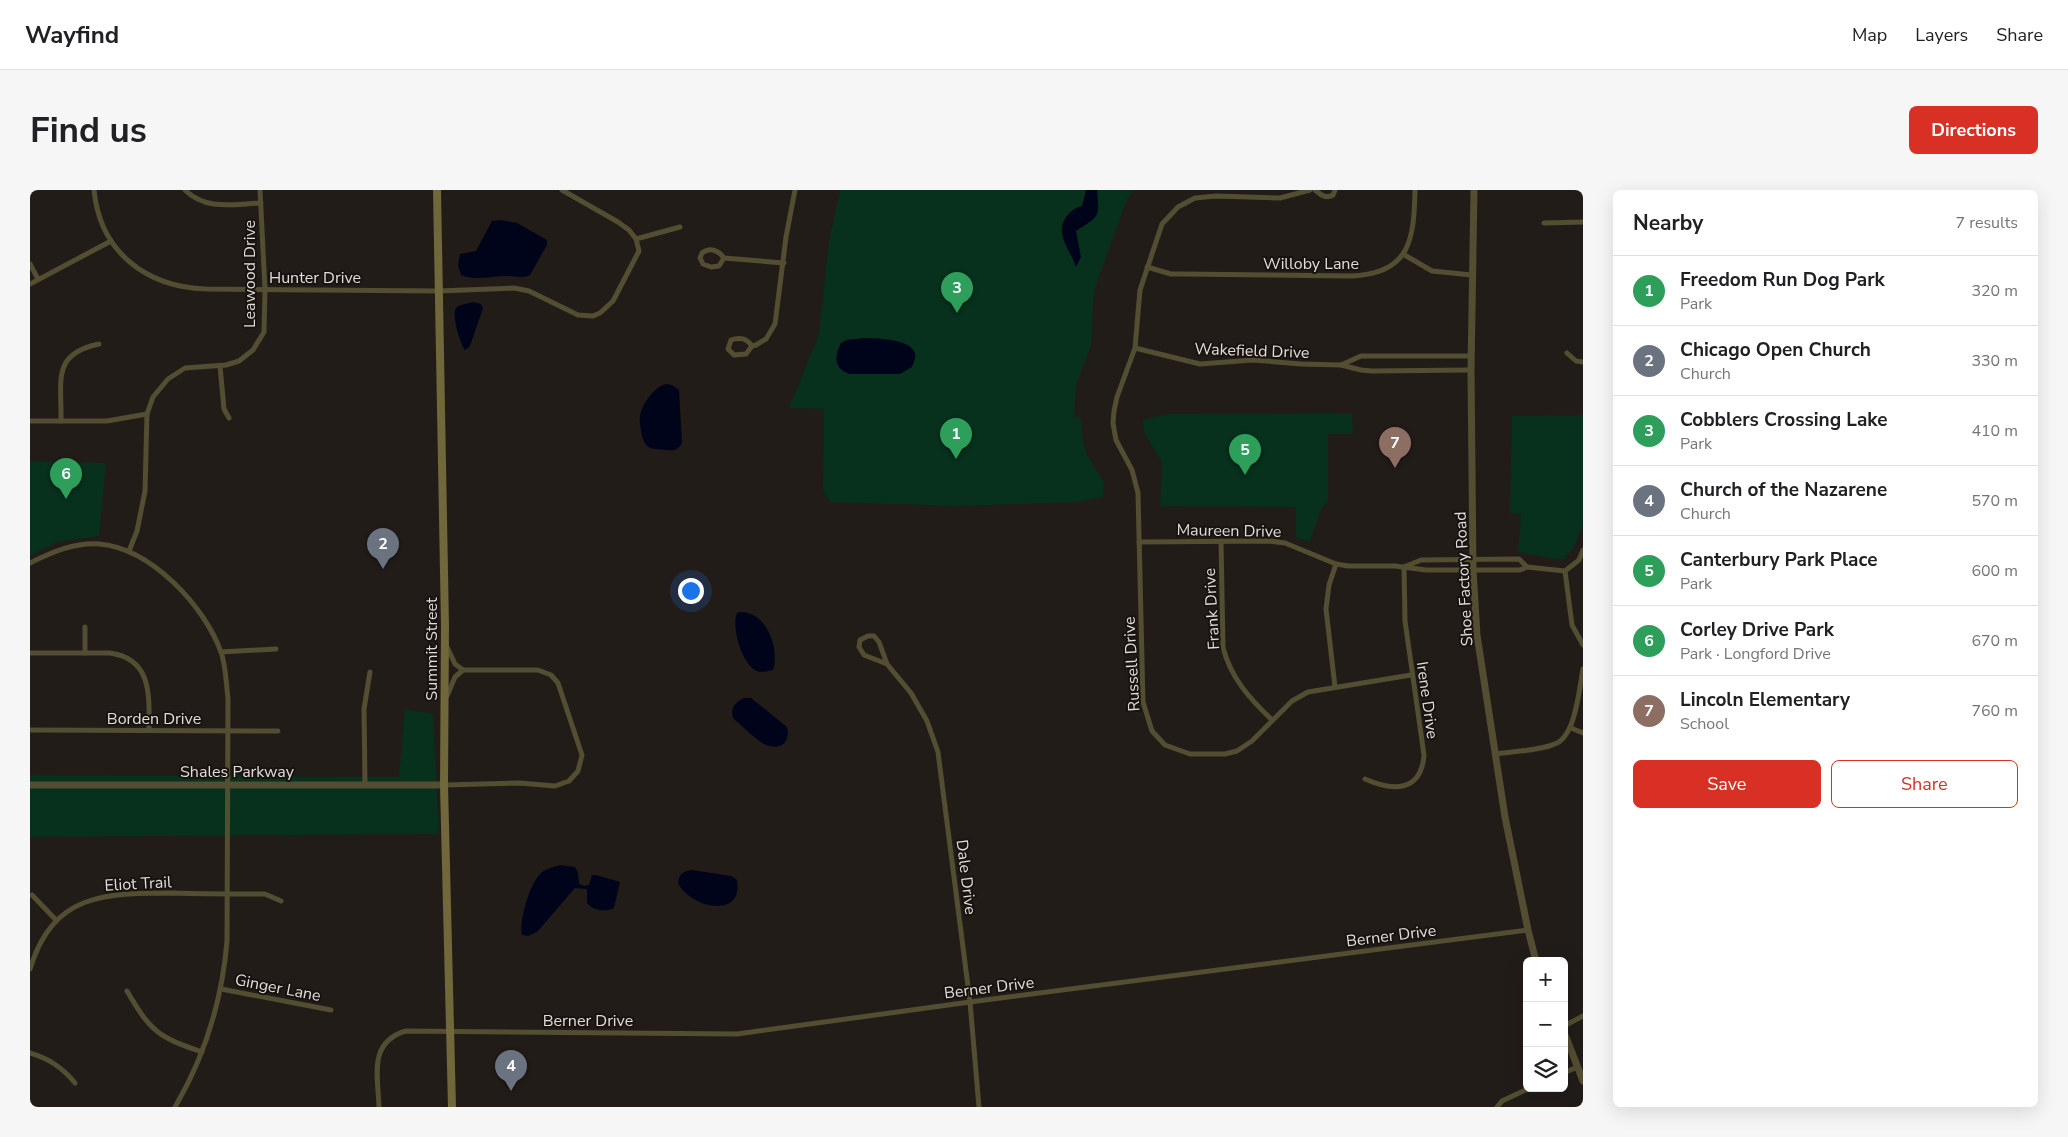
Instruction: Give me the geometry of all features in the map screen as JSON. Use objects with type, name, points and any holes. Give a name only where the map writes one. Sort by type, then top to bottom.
[{"type":"main road","name":"Summit Street","points":[[437,190],[445,626],[444,785],[452,1107]]},
{"type":"street","name":"Hunter Drive","points":[[94,190],[100,218],[111,241],[135,266],[147,275],[167,284],[186,288],[439,291],[514,288],[529,291],[578,315],[593,316],[600,313],[613,301],[638,251],[636,239]]},
{"type":"street","points":[[186,190],[199,201],[215,205],[261,203]]},
{"type":"street","name":"Leawood Drive","points":[[129,551],[137,531],[145,492],[147,414],[153,397],[176,372],[193,366],[220,366],[239,361],[260,342],[264,332],[266,319],[260,190]]},
{"type":"street","points":[[562,190],[618,222],[630,230],[636,239],[680,226]]},
{"type":"street","points":[[752,346],[745,339],[738,338],[731,340],[728,348],[734,355],[742,355],[748,352],[752,346],[766,339],[775,324],[795,190]]},
{"type":"street","points":[[1246,190],[1246,196]]},
{"type":"street","name":"Russell Drive","points":[[1310,190],[1280,198],[1246,196],[1205,196],[1195,198],[1178,207],[1165,218],[1147,268],[1138,303],[1135,348],[1117,397],[1113,423],[1118,446],[1132,470],[1138,487],[1143,702],[1152,731],[1165,745],[1177,751],[1190,754],[1215,756],[1237,751],[1245,746],[1292,701],[1308,692],[1411,675]]},
{"type":"street","points":[[1315,190],[1323,196],[1329,197],[1333,195],[1335,190]]},
{"type":"street","points":[[1415,190],[1414,223],[1409,243],[1403,254],[1432,271],[1472,275]]},
{"type":"street","name":"Shoe Factory Road","points":[[1474,190],[1471,370],[1473,570],[1477,635],[1505,817],[1535,957]]},
{"type":"street","points":[[1544,223],[1583,222]]},
{"type":"street","points":[[30,284],[111,241]]},
{"type":"street","points":[[710,250],[720,252],[724,258],[719,266],[711,267],[703,264],[700,258],[702,253],[710,250]]},
{"type":"street","name":"Willoby Lane","points":[[1147,268],[1172,274],[1361,276],[1387,268],[1403,254]]},
{"type":"street","points":[[724,258],[784,263]]},
{"type":"street","points":[[30,264],[38,279]]},
{"type":"street","points":[[61,421],[62,378],[66,359],[78,350],[99,344]]},
{"type":"street","name":"Wakefield Drive","points":[[1135,348],[1200,364],[1253,360],[1341,365],[1372,371],[1471,370]]},
{"type":"street","points":[[1567,353],[1576,361],[1583,362]]},
{"type":"street","name":"Wakefield Drive","points":[[1341,365],[1361,356],[1472,356]]},
{"type":"street","points":[[220,366],[224,409],[229,418]]},
{"type":"street","points":[[30,421],[107,421],[147,414]]},
{"type":"street","name":"Maureen Drive","points":[[1139,542],[1285,543],[1336,564],[1348,566],[1395,566],[1426,570],[1520,570],[1527,567],[1564,571]]},
{"type":"street","name":"Frank Drive","points":[[1221,542],[1223,647],[1227,663],[1235,678],[1272,720]]},
{"type":"street","points":[[30,563],[60,550],[86,544],[99,544],[129,551],[167,577],[190,600],[221,652],[226,674],[227,941],[216,1010],[202,1052],[175,1107]]},
{"type":"street","points":[[1583,550],[1579,560],[1564,571],[1572,625],[1583,645]]},
{"type":"street","name":"Maureen Drive","points":[[1404,568],[1421,560],[1473,559],[1519,559],[1527,567]]},
{"type":"street","points":[[1335,687],[1326,609],[1329,585],[1336,564]]},
{"type":"street","name":"Irene Drive","points":[[1365,779],[1381,786],[1402,787],[1414,780],[1423,770],[1424,756],[1411,675],[1405,621],[1404,568]]},
{"type":"street","points":[[444,785],[520,783],[555,786],[569,781],[578,771],[582,755],[558,682],[551,676],[538,670],[464,670],[455,664],[450,655],[447,647],[445,626]]},
{"type":"street","points":[[84,627],[85,653]]},
{"type":"street","name":"Dale Drive","points":[[887,664],[864,655],[858,648],[860,640],[868,636],[874,636],[879,642],[887,664],[911,693],[927,721],[938,752],[970,1002],[979,1107]]},
{"type":"street","points":[[221,652],[276,649]]},
{"type":"street","points":[[30,653],[116,654],[132,662],[138,667],[145,678],[148,691],[149,730]]},
{"type":"street","points":[[1496,754],[1551,746],[1561,740],[1571,728],[1583,669]]},
{"type":"street","points":[[444,704],[449,687],[455,677],[464,670]]},
{"type":"street","points":[[365,785],[364,709],[370,672]]},
{"type":"street","points":[[1571,728],[1583,733]]},
{"type":"street","name":"Borden Drive","points":[[30,730],[278,731]]},
{"type":"street","name":"Shales Parkway","points":[[30,785],[444,785]]},
{"type":"street","name":"Eliot Trail","points":[[30,969],[40,944],[56,920],[84,902],[114,894],[265,894],[281,902]]},
{"type":"street","points":[[32,895],[56,920]]},
{"type":"street","name":"Berner Drive","points":[[379,1107],[378,1065],[380,1050],[386,1041],[394,1035],[406,1031],[737,1034],[1528,930]]},
{"type":"street","name":"Ginger Lane","points":[[220,989],[331,1010]]},
{"type":"street","points":[[127,991],[146,1021],[158,1034],[202,1052]]},
{"type":"street","points":[[1568,1024],[1583,1016]]},
{"type":"street","points":[[1568,1042],[1583,1081]]},
{"type":"street","points":[[30,1053],[54,1063],[64,1070],[75,1083]]},
{"type":"street","points":[[1568,1071],[1578,1067]]},
{"type":"street","points":[[1497,1107],[1502,1101],[1523,1091]]},
{"type":"green space","points":[[840,190],[1134,190],[1127,199],[1094,291],[1091,346],[1076,384],[1074,417],[1081,418],[1082,438],[1087,455],[1103,481],[1103,497],[1078,502],[958,506],[831,502],[823,491],[824,409],[789,408],[819,334],[829,241]]},
{"type":"green space","points":[[1352,413],[1353,434],[1328,434],[1328,502],[1322,508],[1309,542],[1296,537],[1296,507],[1160,506],[1162,463],[1144,432],[1143,420],[1167,414]]},
{"type":"green space","points":[[1583,415],[1583,525],[1574,547],[1564,559],[1518,552],[1521,514],[1510,513],[1512,416]]},
{"type":"green space","points":[[30,461],[106,463],[99,536],[57,542],[30,556]]},
{"type":"green space","points":[[405,709],[433,714],[439,834],[30,837],[30,775],[399,777]]},
{"type":"water","points":[[1086,190],[1097,190],[1098,211],[1094,219],[1076,231],[1081,257],[1076,267],[1062,230],[1063,223],[1071,211],[1082,206]]},
{"type":"water","points":[[500,220],[517,223],[547,240],[547,245],[530,275],[478,278],[461,275],[458,265],[460,254],[476,251],[492,221]]},
{"type":"water","points":[[473,302],[481,304],[483,308],[470,346],[465,350],[457,329],[455,310],[458,306]]},
{"type":"water","points":[[864,338],[891,340],[911,347],[915,355],[912,367],[900,374],[849,374],[844,372],[840,369],[836,357],[841,343],[847,340]]},
{"type":"water","points":[[666,384],[672,385],[679,390],[682,443],[676,450],[654,449],[647,446],[642,436],[640,423],[641,411],[646,401],[653,392]]},
{"type":"water","points":[[741,612],[758,618],[769,633],[775,652],[773,670],[757,671],[742,654],[735,627],[737,613]]},
{"type":"water","points":[[744,698],[751,698],[787,727],[787,738],[783,744],[774,747],[764,744],[733,718],[732,711],[734,706]]},
{"type":"water","points":[[560,865],[575,867],[578,873],[579,884],[585,886],[589,885],[592,875],[620,882],[614,908],[604,910],[593,908],[587,903],[587,889],[575,888],[537,932],[528,936],[522,935],[522,920],[533,884],[542,872]]},
{"type":"water","points":[[692,870],[731,876],[737,880],[737,892],[733,901],[725,905],[715,906],[704,904],[694,899],[678,883],[679,877],[682,874]]},
{"type":"place","name":"Cobblers Crossing Lake","points":[[957,313]]},
{"type":"place","name":"Freedom Run Dog Park","points":[[956,459]]},
{"type":"place","name":"Lincoln Elementary","points":[[1395,468]]},
{"type":"place","name":"Canterbury Park Place","points":[[1245,475]]},
{"type":"place","name":"Corley Drive Park","points":[[66,499]]},
{"type":"place","name":"Chicago Open Church","points":[[383,569]]},
{"type":"place","name":"Church of the Nazarene","points":[[511,1091]]}]
